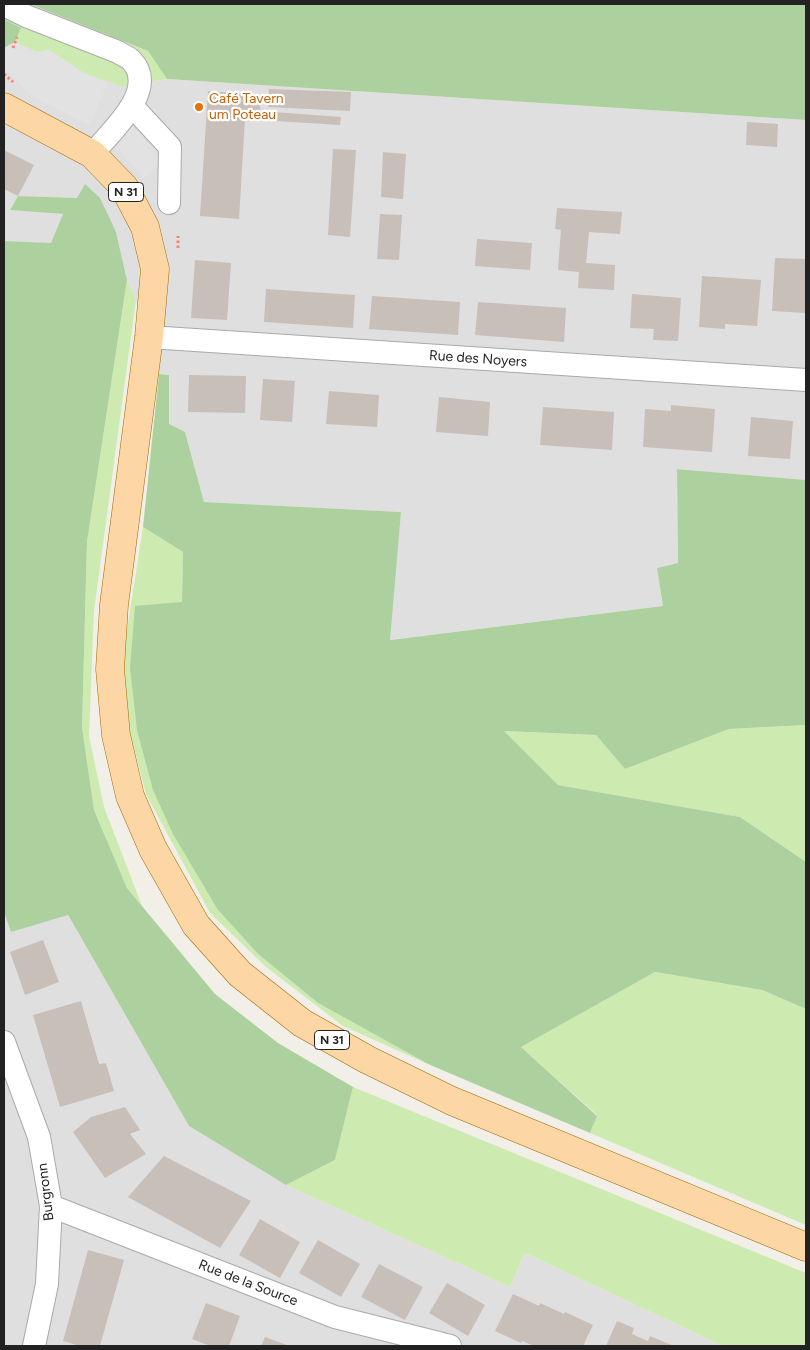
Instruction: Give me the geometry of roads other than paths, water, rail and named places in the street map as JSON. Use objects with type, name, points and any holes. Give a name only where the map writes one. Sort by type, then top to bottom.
[{"type":"main road","name":"N 31","points":[[4,108],[92,154],[124,187],[145,227],[155,269],[149,337],[114,605],[110,669],[116,735],[130,796],[153,849],[196,925],[240,974],[302,1023],[368,1060],[452,1101],[806,1247]]},
{"type":"street","points":[[4,5],[26,16],[118,52],[132,61],[140,75],[140,91],[132,106],[92,154]]},
{"type":"street","points":[[132,106],[170,147],[169,203]]},
{"type":"street","name":"Rue des Noyers","points":[[149,337],[806,380]]},
{"type":"street","name":"Burgronn","points":[[4,1042],[38,1137],[51,1206],[47,1284],[34,1346]]},
{"type":"street","name":"Rue de la Source","points":[[51,1206],[336,1317],[450,1346]]},
{"type":"place","name":"Café Tavern um Poteau","points":[[199,107]]}]
